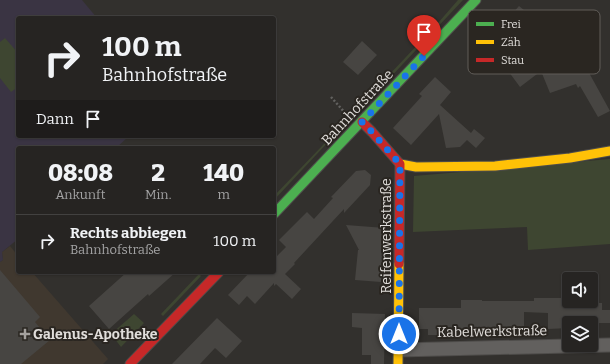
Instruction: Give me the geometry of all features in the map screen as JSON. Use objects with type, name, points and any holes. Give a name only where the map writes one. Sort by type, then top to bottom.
[{"type":"street","name":"Bahnhofstraße","points":[[276,212],[476,0]]},
{"type":"street","name":"Reifenwerkstraße","points":[[362,122],[400,164],[398,364]]},
{"type":"street","points":[[400,164],[416,167],[495,166],[570,158],[610,151]]},
{"type":"street","points":[[130,364],[216,274]]},
{"type":"street","name":"Kabelwerkstraße","points":[[399,350],[610,345]]},
{"type":"path","points":[[331,97],[347,115],[354,120],[362,122]]},
{"type":"shaded area","points":[[0,0],[82,0],[95,16],[16,16],[16,138],[127,138],[118,146],[16,146],[16,241],[2,252],[3,260],[0,262]]},
{"type":"shaded area","points":[[10,246],[16,254],[16,274],[34,274],[108,359],[103,364],[0,364],[0,262],[3,260],[2,252]]},
{"type":"green space","points":[[458,0],[463,0],[386,82],[385,80],[389,75]]},
{"type":"green space","points":[[5,38],[16,51],[16,88],[11,92],[0,78],[0,42]]},
{"type":"green space","points":[[346,121],[345,124],[276,198],[276,194]]},
{"type":"green space","points":[[610,159],[610,244],[528,250],[527,227],[413,232],[414,176]]},
{"type":"green space","points":[[199,274],[201,276],[163,316],[161,314]]},
{"type":"green space","points":[[134,314],[144,323],[121,347],[111,334]]},
{"type":"building","points":[[519,6],[524,10],[516,10]]},
{"type":"building","points":[[362,41],[377,55],[358,75],[343,62]]},
{"type":"building","points":[[510,74],[537,74],[520,87]]},
{"type":"building","points":[[542,74],[590,74],[610,111],[598,117],[580,86],[578,88],[576,84],[550,93]]},
{"type":"building","points":[[435,77],[451,92],[440,105],[471,133],[474,129],[485,138],[476,148],[467,140],[460,147],[446,148],[439,114],[411,145],[393,128],[422,96],[419,94]]},
{"type":"building","points":[[365,170],[371,175],[370,185],[344,213],[344,209],[285,274],[301,289],[292,299],[276,284],[274,286],[274,283],[255,304],[247,296],[239,305],[228,295],[248,274],[276,274],[276,257],[286,247],[279,240],[307,212],[314,219],[333,198],[331,197],[356,171]]},
{"type":"building","points":[[346,225],[385,228],[381,282],[355,280],[359,250]]},
{"type":"building","points":[[0,270],[40,317],[35,322],[50,340],[21,364],[0,364]]},
{"type":"building","points":[[125,274],[174,274],[149,296],[148,294],[109,329],[89,306]]},
{"type":"building","points":[[534,298],[562,298],[562,308],[598,308],[598,303],[602,303],[602,310],[610,310],[610,323],[598,323],[598,316],[562,316],[562,328],[548,329],[548,313],[524,312],[524,330],[451,330],[450,335],[428,335],[428,329],[419,329],[419,308],[461,308],[461,300],[534,301]]},
{"type":"building","points":[[352,313],[385,314],[384,364],[371,364],[371,355],[362,355],[362,328],[352,327]]},
{"type":"building","points":[[217,318],[242,341],[226,358],[215,348],[200,364],[172,364]]},
{"type":"traffic: fast","points":[[276,212],[476,0]]},
{"type":"traffic: slow","points":[[400,164],[416,167],[495,166],[570,158],[610,151]]},
{"type":"traffic: slow","points":[[398,364],[399,264]]},
{"type":"traffic: jam","points":[[362,122],[400,164],[399,264]]},
{"type":"traffic: jam","points":[[130,364],[217,274]]},
{"type":"place","name":"Galenus-Apotheke","points":[[25,334]]},
{"type":"route","points":[[399,334],[400,164],[362,122],[424,56]]}]
